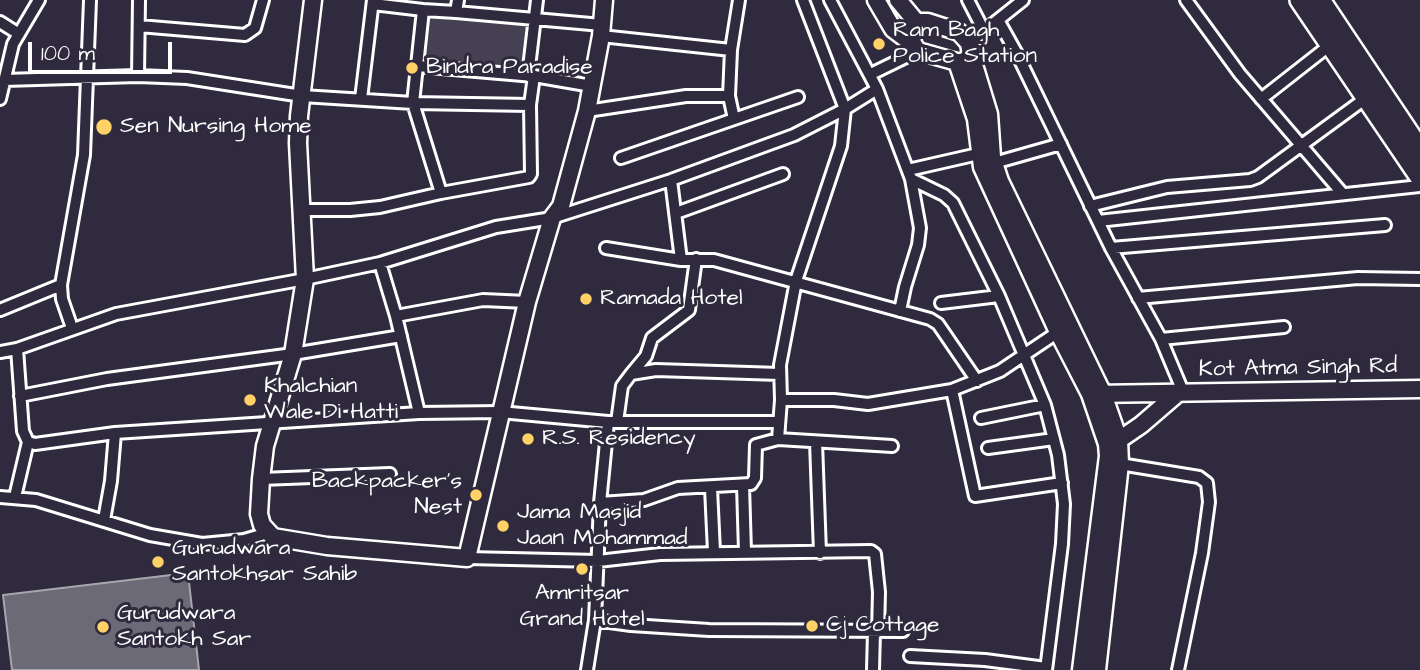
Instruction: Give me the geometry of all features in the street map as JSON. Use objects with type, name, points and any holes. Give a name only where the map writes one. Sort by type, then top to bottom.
[{"type":"highway","points":[[1300,0],[1420,177]]},
{"type":"highway","points":[[1310,0],[1420,163]]},
{"type":"highway","points":[[1320,0],[1420,150]]},
{"type":"highway","points":[[1327,0],[1420,139]]},
{"type":"main road","points":[[313,0],[298,143],[305,279],[293,354],[265,446],[261,479],[262,525],[273,537],[327,546],[467,558],[527,302],[552,218],[561,206],[587,111],[604,0]]},
{"type":"main road","points":[[876,0],[892,29],[915,47],[966,53]]},
{"type":"main road","points":[[898,0],[918,24]]},
{"type":"main road","points":[[915,47],[912,34],[918,24],[928,22],[958,32],[989,114],[988,156],[1119,440],[1121,464],[1097,670]]},
{"type":"main road","points":[[988,156],[982,167],[996,201],[1058,332],[1097,394],[1108,456],[1081,670]]},
{"type":"main road","name":"Kot Atma Singh Rd","points":[[1097,394],[1420,389]]},
{"type":"main road","points":[[1119,440],[1181,394]]},
{"type":"street","points":[[0,99],[10,52],[39,0]]},
{"type":"street","points":[[72,328],[62,299],[61,285],[85,155],[90,0]]},
{"type":"street","points":[[138,76],[139,0]]},
{"type":"street","points":[[139,26],[245,35],[255,29],[263,0]]},
{"type":"street","points":[[303,210],[380,207],[529,177],[531,76],[537,0]]},
{"type":"street","points":[[734,118],[729,96],[731,50],[739,0]]},
{"type":"street","points":[[778,439],[781,353],[796,281],[841,146],[845,109],[803,0]]},
{"type":"street","points":[[830,0],[877,89],[909,174],[920,237],[900,311]]},
{"type":"street","points":[[968,0],[984,31]]},
{"type":"street","points":[[1006,0],[1002,17],[1090,206],[1161,339],[1181,394]]},
{"type":"street","points":[[966,53],[984,31],[1023,0]]},
{"type":"street","points":[[1186,0],[1261,99],[1342,193]]},
{"type":"street","points":[[361,99],[373,2],[423,10],[457,6],[731,50]]},
{"type":"street","points":[[423,10],[413,103],[440,193]]},
{"type":"street","points":[[0,22],[19,34]]},
{"type":"street","points":[[1261,99],[1330,45]]},
{"type":"street","points":[[870,74],[915,47]]},
{"type":"street","points":[[418,66],[531,76],[592,86]]},
{"type":"street","points":[[4,80],[138,76],[187,78],[302,96],[413,103],[530,105]]},
{"type":"street","points":[[0,352],[17,349],[72,328],[139,309],[246,292],[305,279],[380,262],[496,227],[552,218],[671,180],[794,135],[877,89]]},
{"type":"street","points":[[587,111],[686,96],[729,96]]},
{"type":"street","points":[[621,158],[659,147],[798,96]]},
{"type":"street","points":[[1090,206],[1167,187],[1250,180],[1265,173],[1366,98]]},
{"type":"street","points":[[909,174],[988,156],[1060,144]]},
{"type":"street","points":[[676,213],[783,174]]},
{"type":"street","points":[[909,174],[953,203],[999,296],[1045,405],[1062,483],[1062,544],[1046,669],[978,665],[910,656]]},
{"type":"street","points":[[671,180],[681,260]]},
{"type":"street","points":[[1098,221],[1420,186]]},
{"type":"street","points":[[1111,248],[1385,225]]},
{"type":"street","points":[[606,248],[681,260],[714,260],[936,322],[977,381]]},
{"type":"street","points":[[587,670],[594,620],[600,503],[612,422],[622,386],[646,356],[652,338],[689,310],[696,259]]},
{"type":"street","points":[[380,262],[419,413]]},
{"type":"street","points":[[1138,298],[1358,278],[1420,279]]},
{"type":"street","points":[[0,310],[61,285]]},
{"type":"street","points":[[941,303],[999,296]]},
{"type":"street","points":[[396,316],[483,300],[527,302]]},
{"type":"street","points":[[1161,339],[1284,327]]},
{"type":"street","points":[[781,400],[834,400],[868,404],[952,390],[1000,371],[1058,332]]},
{"type":"street","points":[[20,396],[107,379],[293,354],[401,336]]},
{"type":"street","points":[[15,497],[29,442],[23,431],[17,349]]},
{"type":"street","points":[[631,374],[656,370],[780,374]]},
{"type":"street","points":[[952,390],[975,496],[1062,483]]},
{"type":"street","points":[[981,418],[1045,405]]},
{"type":"street","points":[[29,442],[40,444],[115,433],[273,421],[419,413],[500,412],[612,422],[779,422]]},
{"type":"street","points":[[104,520],[115,433]]},
{"type":"street","points":[[600,503],[644,500],[678,488],[751,484],[754,481],[756,445],[778,439],[892,446]]},
{"type":"street","points":[[988,448],[1054,439]]},
{"type":"street","points":[[816,442],[820,553]]},
{"type":"street","points":[[1121,464],[1199,477],[1207,484],[1209,502],[1202,553],[1178,670]]},
{"type":"street","points":[[261,479],[390,474]]},
{"type":"street","points":[[744,485],[745,552]]},
{"type":"street","points":[[711,488],[714,552]]},
{"type":"street","points":[[0,497],[36,500],[150,535],[202,544],[244,540],[268,533]]},
{"type":"street","points":[[467,558],[598,561],[660,554],[868,551],[875,553],[879,592],[873,670]]},
{"type":"street","points":[[594,620],[709,630],[903,631]]},
{"type":"shaded area","points":[[428,13],[531,23],[526,74],[424,64]]},
{"type":"shaded area","name":"Gurudwara Santokh Sar","points":[[188,573],[199,670],[12,670],[3,595]]},
{"type":"place","name":"Ram Bagh Police Station","points":[[879,44]]},
{"type":"place","name":"Bindra Paradise","points":[[412,68]]},
{"type":"place","name":"Sen Nursing Home","points":[[104,127]]},
{"type":"place","name":"Ramada Hotel","points":[[586,299]]},
{"type":"place","name":"Khalchian Wale Di Hatti","points":[[250,400]]},
{"type":"place","name":"R.S. Residency","points":[[528,439]]},
{"type":"place","name":"Backpacker’s Nest","points":[[476,495]]},
{"type":"place","name":"Jama Masjid Jaan Mohammad","points":[[503,526]]},
{"type":"place","name":"Gurudwara Santokhsar Sahib","points":[[158,562]]},
{"type":"place","name":"Amritsar Grand Hotel","points":[[582,569]]},
{"type":"place","name":"Cj Cottage","points":[[812,626]]},
{"type":"place","name":"Gurudwara Santokh Sar","points":[[103,627]]}]
